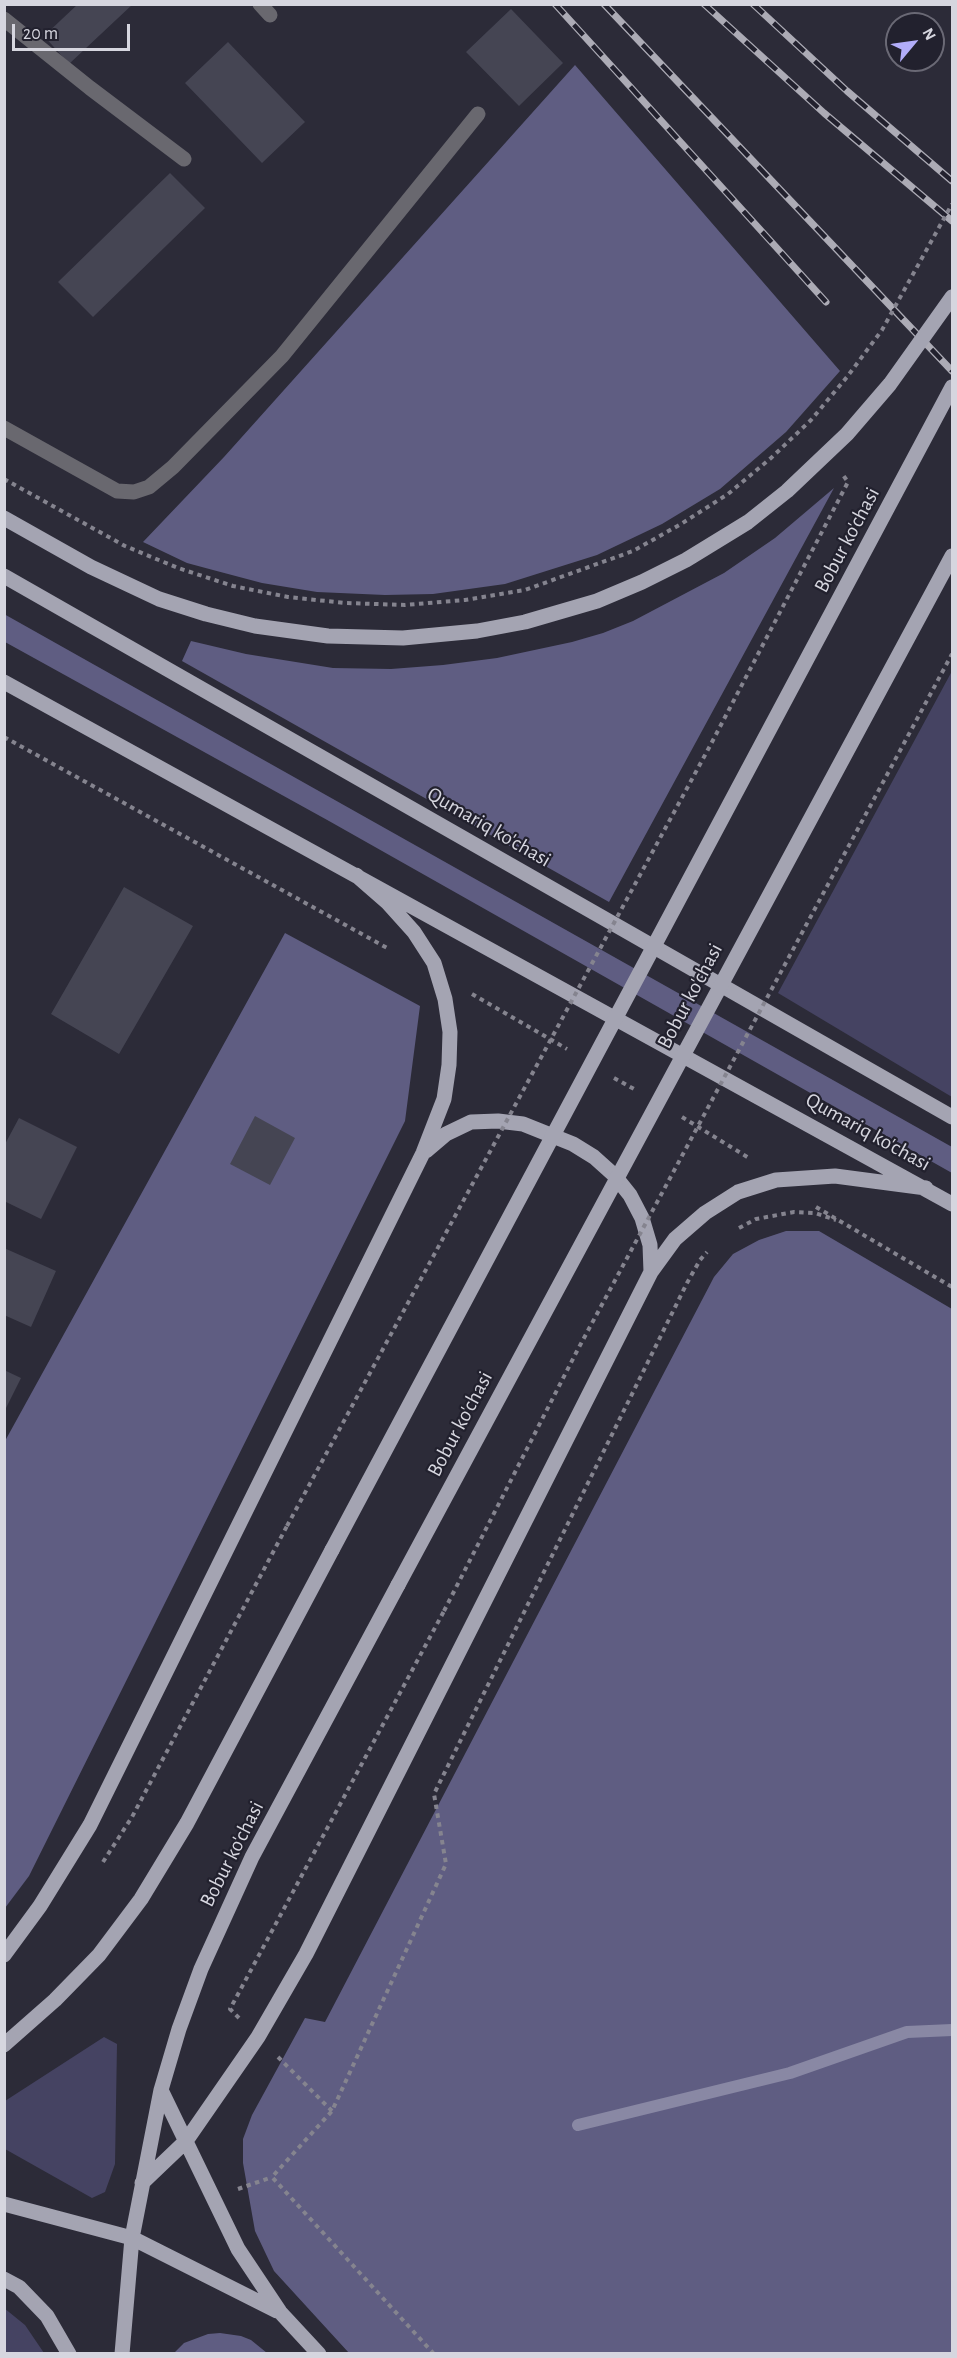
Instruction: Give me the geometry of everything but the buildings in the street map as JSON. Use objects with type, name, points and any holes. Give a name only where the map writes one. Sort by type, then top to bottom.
[{"type":"main road","points":[[4,518],[136,589],[206,614],[263,627],[328,636],[376,639],[428,637],[493,629],[541,618],[597,601],[642,582],[686,560],[748,522],[826,456],[890,384],[952,297]]},
{"type":"main road","name":"Bobur ko'chasi","points":[[4,2045],[55,2000],[99,1955],[147,1890],[187,1823],[952,387]]},
{"type":"main road","name":"Bobur ko'chasi","points":[[122,2354],[132,2238],[161,2090],[178,2029],[225,1913],[252,1857],[952,556]]},
{"type":"main road","name":"Qumariq ko'chasi","points":[[4,576],[952,1116]]},
{"type":"main road","name":"Qumariq ko'chasi","points":[[4,682],[952,1204]]},
{"type":"main road","points":[[4,1955],[40,1906],[90,1825],[423,1153],[444,1099],[449,1065],[450,1032],[445,999],[434,963],[414,932],[387,902],[356,875]]},
{"type":"main road","points":[[423,1153],[446,1134],[471,1122],[498,1121],[524,1124],[573,1144],[594,1157],[614,1174],[630,1196],[642,1218],[650,1245],[651,1272]]},
{"type":"main road","points":[[142,2183],[186,2141],[258,2037],[306,1954],[651,1272],[675,1239],[705,1213],[738,1192],[776,1180],[835,1176],[926,1188]]},
{"type":"main road","points":[[161,2090],[238,2248],[280,2312],[318,2354]]},
{"type":"main road","points":[[4,2204],[132,2238],[280,2312]]},
{"type":"main road","points":[[4,2279],[26,2293],[47,2316],[69,2354]]},
{"type":"street","points":[[4,19],[184,159]]},
{"type":"street","points":[[4,428],[117,491],[134,492],[149,487],[173,467],[282,356],[478,114]]},
{"type":"path","points":[[4,479],[125,546],[178,568],[233,586],[300,598],[345,603],[405,605],[465,600],[525,590],[633,551],[728,494],[771,458],[811,420],[882,330],[952,204]]},
{"type":"path","points":[[287,1526],[711,744],[848,482],[826,456]]},
{"type":"path","points":[[444,1611],[577,1351],[952,654]]},
{"type":"path","points":[[4,737],[396,952]]},
{"type":"path","points":[[437,975],[569,1051]]},
{"type":"path","points":[[610,1075],[640,1093]]},
{"type":"path","points":[[681,1117],[743,1153],[776,1180]]},
{"type":"path","points":[[816,1206],[952,1287]]},
{"type":"path","points":[[735,1230],[756,1219],[794,1212],[815,1213],[836,1220]]},
{"type":"path","points":[[434,2354],[272,2177],[332,2111],[446,1864],[434,1794],[687,1283],[700,1260],[711,1248]]},
{"type":"shaded area","points":[[575,65],[840,371],[786,432],[720,489],[662,524],[597,555],[505,584],[433,594],[385,595],[317,592],[262,583],[187,563],[143,542],[224,457]]},
{"type":"shaded area","points":[[834,488],[609,902],[182,661],[191,641],[246,654],[333,668],[391,669],[497,658],[572,642],[633,621],[724,573],[775,538]]},
{"type":"shaded area","points":[[4,614],[952,1147],[952,1173],[329,821],[5,642]]},
{"type":"shaded area","points":[[952,671],[952,1097],[778,993]]},
{"type":"shaded area","points":[[285,933],[420,1006],[405,1121],[29,1876],[5,1908],[5,1441]]},
{"type":"shaded area","points":[[786,1231],[819,1231],[952,1309],[952,2353],[349,2353],[274,2271],[255,2231],[243,2163],[243,2139],[252,2115],[305,2018],[325,2022],[714,1277],[733,1254],[759,1240]]},
{"type":"shaded area","points":[[104,2037],[117,2044],[115,2164],[105,2192],[92,2198],[5,2149],[5,2101]]},
{"type":"shaded area","points":[[4,2308],[25,2325],[44,2353],[5,2353]]},
{"type":"shaded area","points":[[220,2333],[251,2340],[267,2353],[174,2353],[184,2343],[208,2334]]},
{"type":"waterway","points":[[578,2125],[790,2073],[907,2032],[952,2030]]},
{"type":"railway","points":[[555,4],[826,302]]},
{"type":"railway","points":[[604,4],[952,371]]},
{"type":"railway","points":[[704,4],[824,113],[952,221]]},
{"type":"railway","points":[[753,4],[847,91],[952,181]]}]
